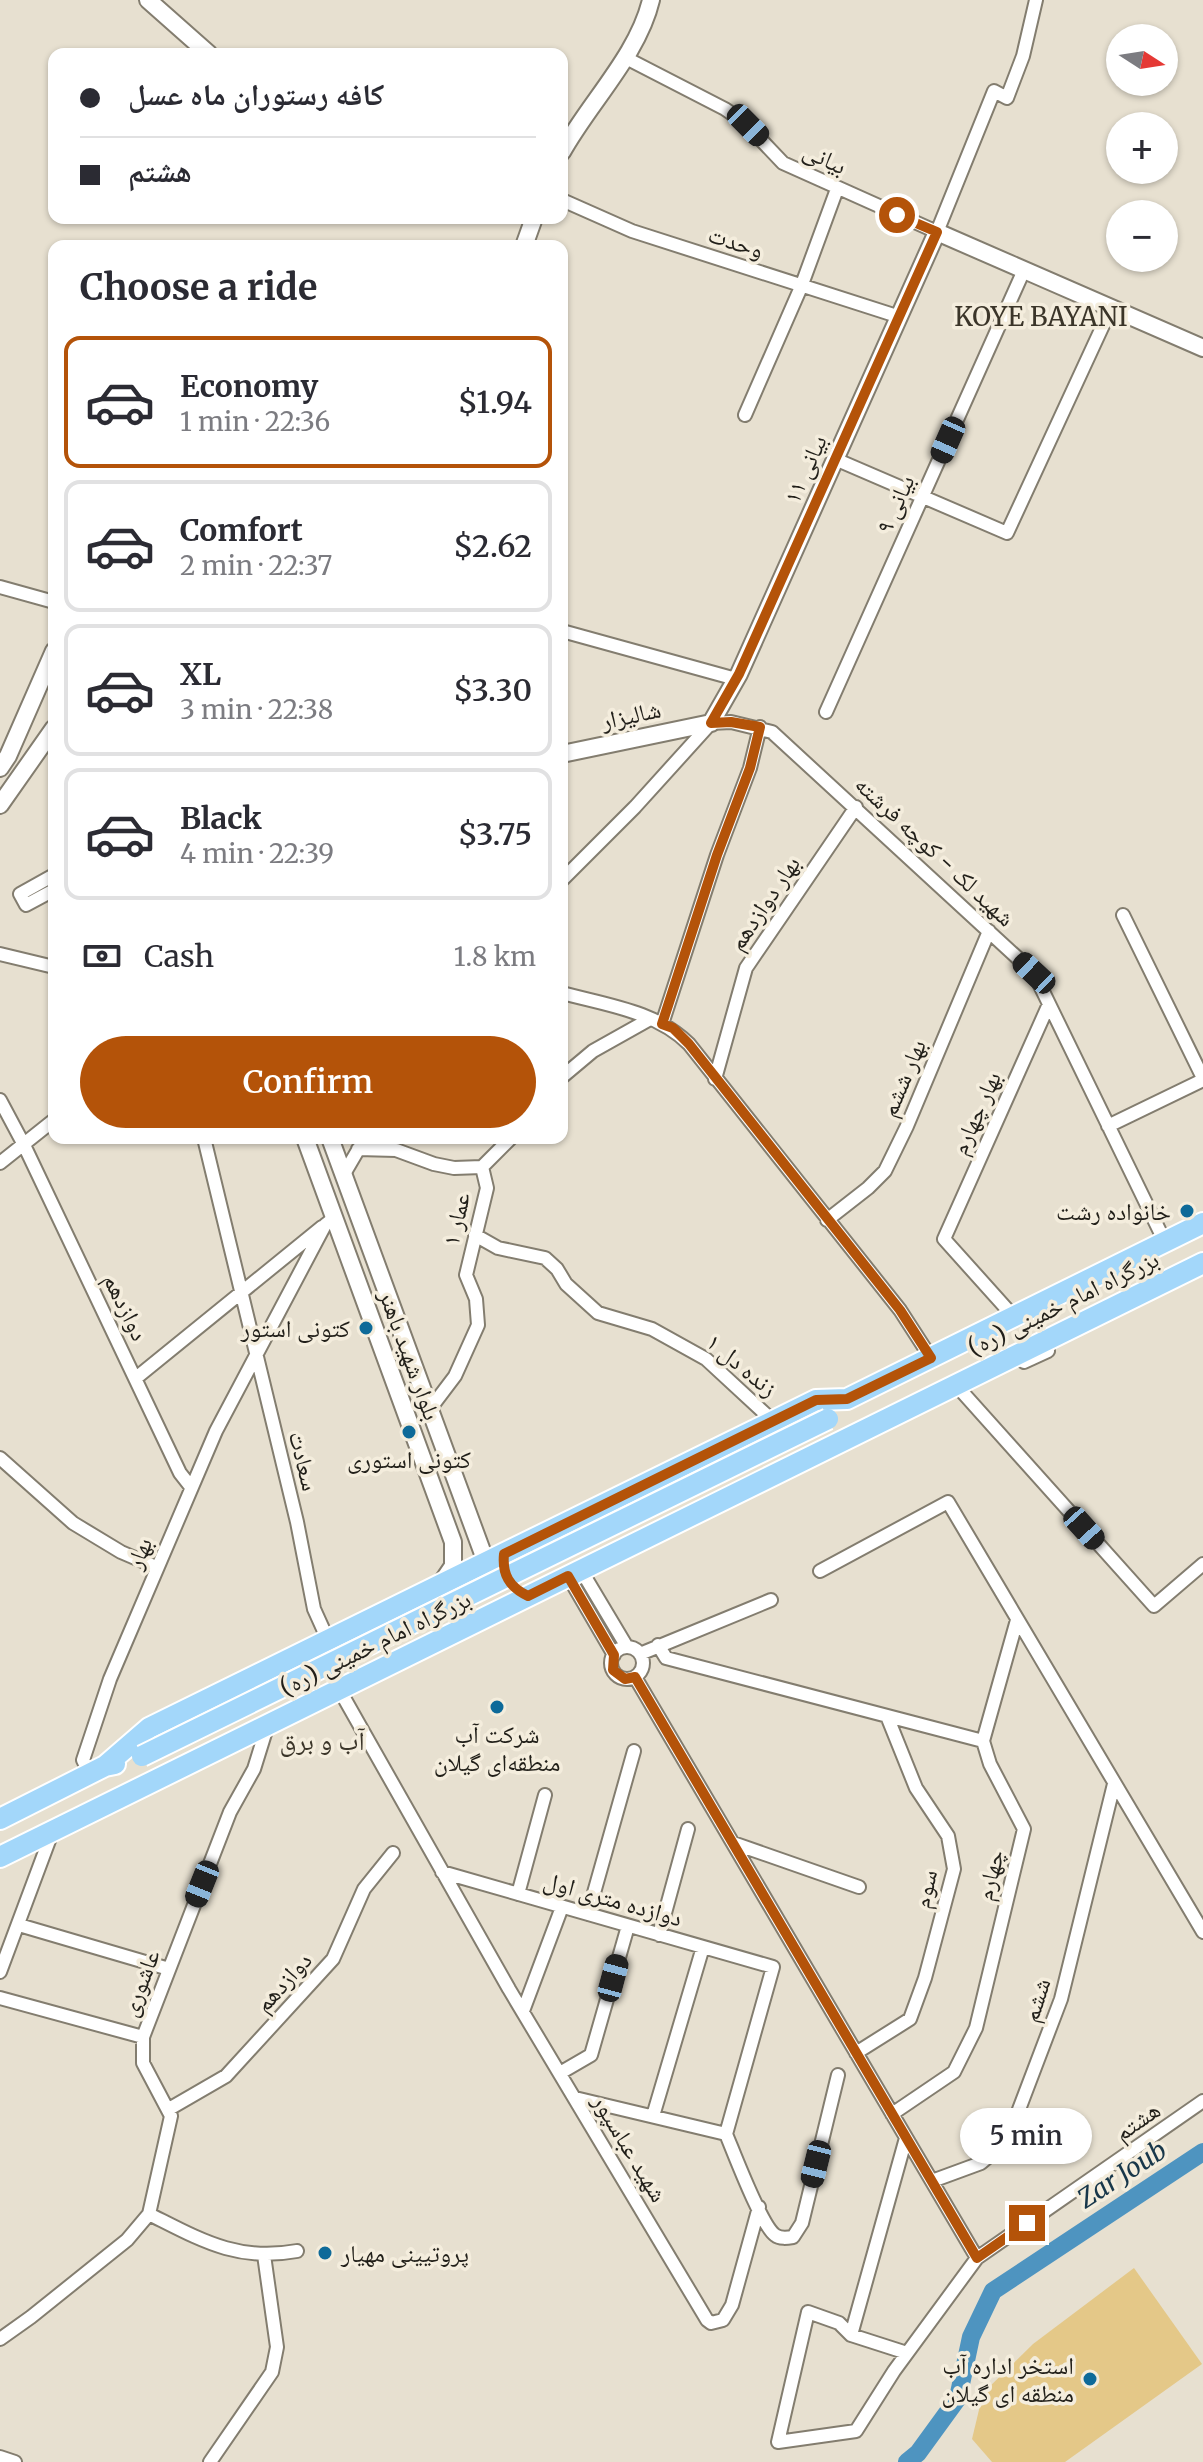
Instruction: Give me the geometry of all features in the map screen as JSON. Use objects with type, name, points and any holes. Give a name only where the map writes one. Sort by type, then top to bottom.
[{"type":"highway","name":"بزرگراه امام خمینی (ره)","points":[[98,1770],[145,1730],[816,1400],[847,1399],[1203,1223]]},
{"type":"highway","name":"بزرگراه امام خمینی (ره)","points":[[0,1857],[575,1573],[960,1389],[1203,1263]]},
{"type":"highway","name":"بزرگراه امام خمینی (ره)","points":[[0,1819],[98,1770],[142,1756],[828,1419],[840,1412],[847,1399]]},
{"type":"highway","points":[[477,1621],[488,1610],[494,1592],[487,1562]]},
{"type":"highway","points":[[487,1562],[504,1568],[518,1591],[528,1596]]},
{"type":"highway","points":[[350,1630],[351,1652],[370,1674]]},
{"type":"street","points":[[148,0],[202,48]]},
{"type":"street","points":[[568,143],[643,25],[651,0]]},
{"type":"street","points":[[1036,0],[1023,56],[1007,98],[994,91],[937,232],[1203,348]]},
{"type":"street","name":"بیانی","points":[[624,57],[725,109],[744,122],[783,163],[937,232]]},
{"type":"street","points":[[745,415],[801,287],[837,189]]},
{"type":"street","name":"وحدت","points":[[568,203],[632,231],[900,317]]},
{"type":"street","name":"بیانی ۱۱","points":[[711,723],[736,679],[937,232]]},
{"type":"street","name":"بیانی ۹","points":[[826,712],[1024,270]]},
{"type":"street","points":[[835,459],[1007,533],[1111,308]]},
{"type":"street","points":[[0,587],[48,600]]},
{"type":"street","points":[[568,633],[736,679]]},
{"type":"street","points":[[0,768],[48,665]]},
{"type":"street","name":"شهید لک - کوچه فرشته","points":[[711,723],[731,722],[772,732],[1034,973],[1165,1242]]},
{"type":"street","points":[[568,874],[635,807],[711,723]]},
{"type":"street","name":"شالیزار","points":[[568,753],[711,723]]},
{"type":"street","points":[[568,1072],[593,1051],[656,1021],[750,768],[760,727]]},
{"type":"street","points":[[0,805],[48,737]]},
{"type":"street","name":"بهار دوازدهم","points":[[715,1079],[746,968],[856,807]]},
{"type":"street","points":[[48,878],[20,894],[26,905],[48,893]]},
{"type":"street","points":[[1108,1126],[1203,1079],[1123,915]]},
{"type":"street","name":"بهار ششم","points":[[827,1220],[885,1171],[989,931]]},
{"type":"street","points":[[0,954],[48,966]]},
{"type":"street","points":[[568,995],[656,1021],[673,1028],[689,1044],[900,1310],[931,1358]]},
{"type":"street","name":"بهار چهارم","points":[[1014,1317],[944,1239],[1049,1004]]},
{"type":"street","name":"دوازدهم","points":[[0,1100],[180,1473],[191,1487]]},
{"type":"street","points":[[0,1163],[48,1125]]},
{"type":"street","name":"سعادت","points":[[205,1144],[297,1522],[314,1609],[328,1640]]},
{"type":"street","name":"بلوار شهید باهنر","points":[[307,1144],[330,1222],[383,1350],[455,1548],[452,1569],[439,1586]]},
{"type":"street","name":"بلوار شهید باهنر","points":[[332,1144],[487,1562]]},
{"type":"street","points":[[344,1174],[361,1144]]},
{"type":"street","points":[[367,1144],[454,1168],[482,1167],[505,1144]]},
{"type":"street","name":"عمار ۱","points":[[430,1409],[455,1376],[478,1325],[476,1299],[466,1275],[487,1188],[482,1167]]},
{"type":"street","points":[[136,1378],[241,1290],[330,1222]]},
{"type":"street","name":"بهار","points":[[98,1770],[83,1760],[110,1679],[156,1567],[216,1431],[330,1222]]},
{"type":"street","name":"زنده دل ۱","points":[[475,1235],[498,1248],[545,1258],[557,1269],[566,1284],[598,1313],[652,1329],[706,1359],[773,1421]]},
{"type":"street","points":[[383,1350],[405,1342]]},
{"type":"street","points":[[1048,1351],[960,1389],[1154,1606],[1201,1569]]},
{"type":"street","points":[[407,1417],[430,1409]]},
{"type":"street","points":[[0,1458],[73,1523],[121,1552],[156,1567]]},
{"type":"street","points":[[820,1571],[948,1502],[1203,1932]]},
{"type":"street","points":[[575,1573],[627,1647],[640,1654],[643,1664],[635,1677],[625,1679],[616,1675],[612,1665],[614,1655],[575,1573]]},
{"type":"street","points":[[640,1654],[771,1600]]},
{"type":"street","points":[[658,1645],[666,1658],[983,1741],[1017,1620]]},
{"type":"street","points":[[614,1655],[627,1647]]},
{"type":"street","points":[[635,1677],[977,2258]]},
{"type":"street","name":"شهید عباسپور","points":[[339,1689],[523,2011],[711,2323],[723,2320],[732,2305],[759,2207]]},
{"type":"street","name":"سوم","points":[[856,2053],[910,2019],[925,1978],[954,1869],[948,1836],[916,1788],[887,1716]]},
{"type":"street","name":"عاشوری","points":[[169,2109],[157,2093],[143,2063],[143,2037],[230,1812],[254,1769],[268,1724]]},
{"type":"street","name":"چهارم","points":[[892,2114],[954,2072],[976,2028],[1024,1829],[990,1764],[983,1741]]},
{"type":"street","points":[[588,1914],[634,1751]]},
{"type":"street","name":"ششم","points":[[932,2181],[981,2163],[1007,2141],[1061,1999],[1114,1784]]},
{"type":"street","points":[[518,1894],[545,1795]]},
{"type":"street","points":[[659,1935],[688,1829]]},
{"type":"street","points":[[0,1972],[53,1830]]},
{"type":"street","points":[[733,1843],[859,1887]]},
{"type":"street","name":"دوازدهم","points":[[169,2109],[226,2076],[333,1959],[364,1889],[393,1853]]},
{"type":"street","name":"دوازده متری اول","points":[[442,1872],[773,1967],[726,2134]]},
{"type":"street","points":[[523,2011],[562,1907]]},
{"type":"street","points":[[19,1925],[169,1969]]},
{"type":"street","points":[[560,2073],[591,2055],[628,1926]]},
{"type":"street","points":[[653,2116],[703,1947]]},
{"type":"street","points":[[0,1998],[143,2037]]},
{"type":"street","points":[[575,2098],[726,2134],[772,2233],[778,2237],[793,2237],[799,2231],[838,2075]]},
{"type":"street","name":"هشتم","points":[[851,2335],[839,2323],[808,2312],[778,2442],[856,2431],[907,2353],[977,2258],[1203,2101]]},
{"type":"street","points":[[0,2339],[127,2240],[149,2214],[171,2116],[169,2109]]},
{"type":"street","points":[[906,2138],[851,2335],[907,2353]]},
{"type":"street","points":[[149,2214],[222,2247],[264,2255],[297,2251]]},
{"type":"street","points":[[210,2462],[272,2372],[277,2347],[264,2255]]},
{"type":"street","points":[[0,2457],[15,2462]]},
{"type":"shaded area","name":"استخر اداره آب منطقه ای گیلان","points":[[1134,2268],[1202,2364],[1065,2462],[992,2462],[972,2439],[983,2393],[1033,2344]]},
{"type":"waterway","name":"Zar Joub","points":[[907,2462],[918,2453],[958,2398],[971,2337],[993,2291],[1203,2152]]},
{"type":"place","name":"خانواده رشت","points":[[1187,1211]]},
{"type":"place","name":"کتونی استور","points":[[366,1328]]},
{"type":"place","name":"کتونی استوری","points":[[409,1432]]},
{"type":"place","name":"شرکت آب منطقه‌ای گیلان","points":[[497,1707]]},
{"type":"place","name":"پروتیینی مهیار","points":[[325,2253]]},
{"type":"place","name":"استخر اداره آب منطقه ای گیلان","points":[[1090,2379]]},
{"type":"district","name":"KOYE BAYANI","points":[[1041,316]]},
{"type":"district","name":"آب و برق","points":[[322,1740]]},
{"type":"route","points":[[897,215],[937,232],[739,674],[711,723],[731,722],[760,727],[750,768],[698,909],[662,1024],[673,1028],[689,1044],[784,1168],[900,1310],[931,1358],[847,1399],[816,1400],[504,1554],[503,1565],[509,1582],[528,1596],[568,1576],[614,1655],[613,1670],[620,1678],[635,1677],[977,2258],[1027,2223]]}]
